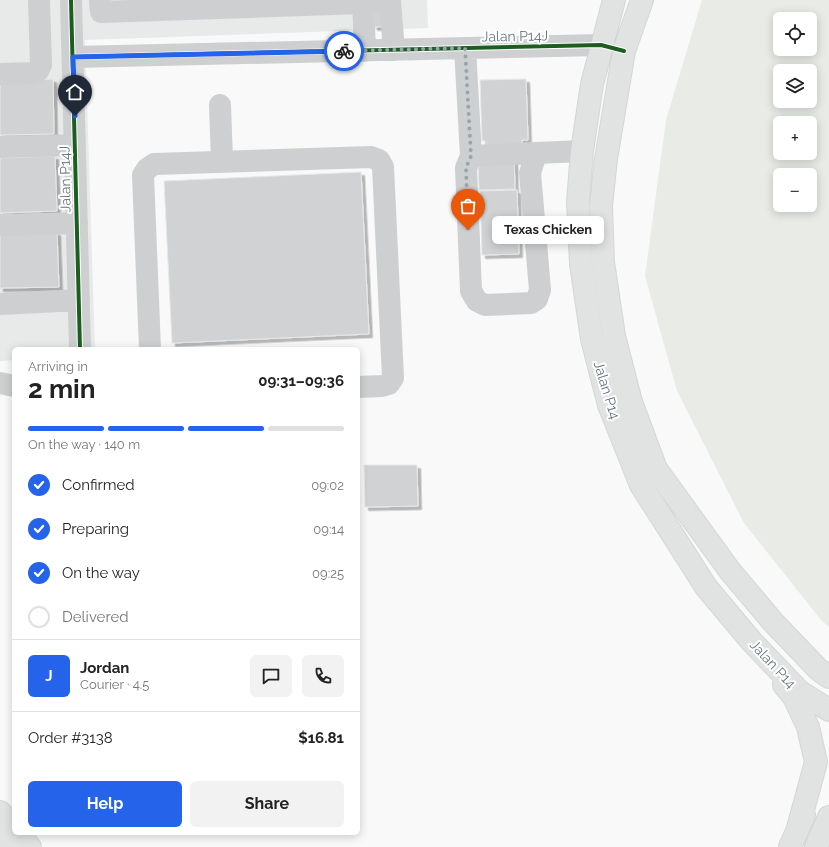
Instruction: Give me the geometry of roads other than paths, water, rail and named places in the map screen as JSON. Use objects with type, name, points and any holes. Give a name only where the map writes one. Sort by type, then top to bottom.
[{"type":"main road","name":"Jalan P14","points":[[614,0],[592,84],[582,151],[578,202],[581,264],[592,339],[609,405],[641,485],[706,587],[752,642],[800,692],[829,710]]},
{"type":"main road","name":"Jalan P14","points":[[642,0],[624,51],[606,159],[601,206],[603,262],[614,336],[631,402],[656,469],[730,571],[773,622],[819,670],[829,677]]},
{"type":"main road","points":[[752,642],[794,697],[808,727],[816,762],[794,837]]},
{"type":"main road","points":[[794,837],[829,766]]},
{"type":"main road","points":[[0,812],[12,826]]},
{"type":"main road","points":[[816,847],[828,820]]},
{"type":"main road","points":[[20,835],[30,847]]},
{"type":"main road","points":[[0,839],[7,847]]},
{"type":"street","points":[[0,74],[33,73],[38,71],[41,65],[39,0]]},
{"type":"street","points":[[71,0],[73,57]]},
{"type":"street","points":[[100,0],[101,12],[160,5],[390,1],[394,50]]},
{"type":"street","points":[[363,2],[365,51]]},
{"type":"street","name":"Jalan P14J","points":[[80,347],[73,57],[601,45],[624,51]]},
{"type":"street","points":[[465,48],[471,156],[466,168],[471,291],[477,301],[485,305],[531,303],[537,299],[540,290],[530,173],[536,154]]},
{"type":"street","points":[[220,105],[222,161]]},
{"type":"street","points":[[0,147],[75,145]]},
{"type":"street","points":[[471,156],[582,151]]},
{"type":"street","points":[[150,347],[143,175],[147,169],[154,164],[371,157],[379,160],[383,167],[393,378],[389,384],[382,386],[360,387]]},
{"type":"street","points":[[0,225],[77,222]]},
{"type":"street","points":[[0,304],[79,300]]},
{"type":"street","points":[[0,383],[12,386]]},
{"type":"place","name":"Texas Chicken","points":[[468,230]]}]
